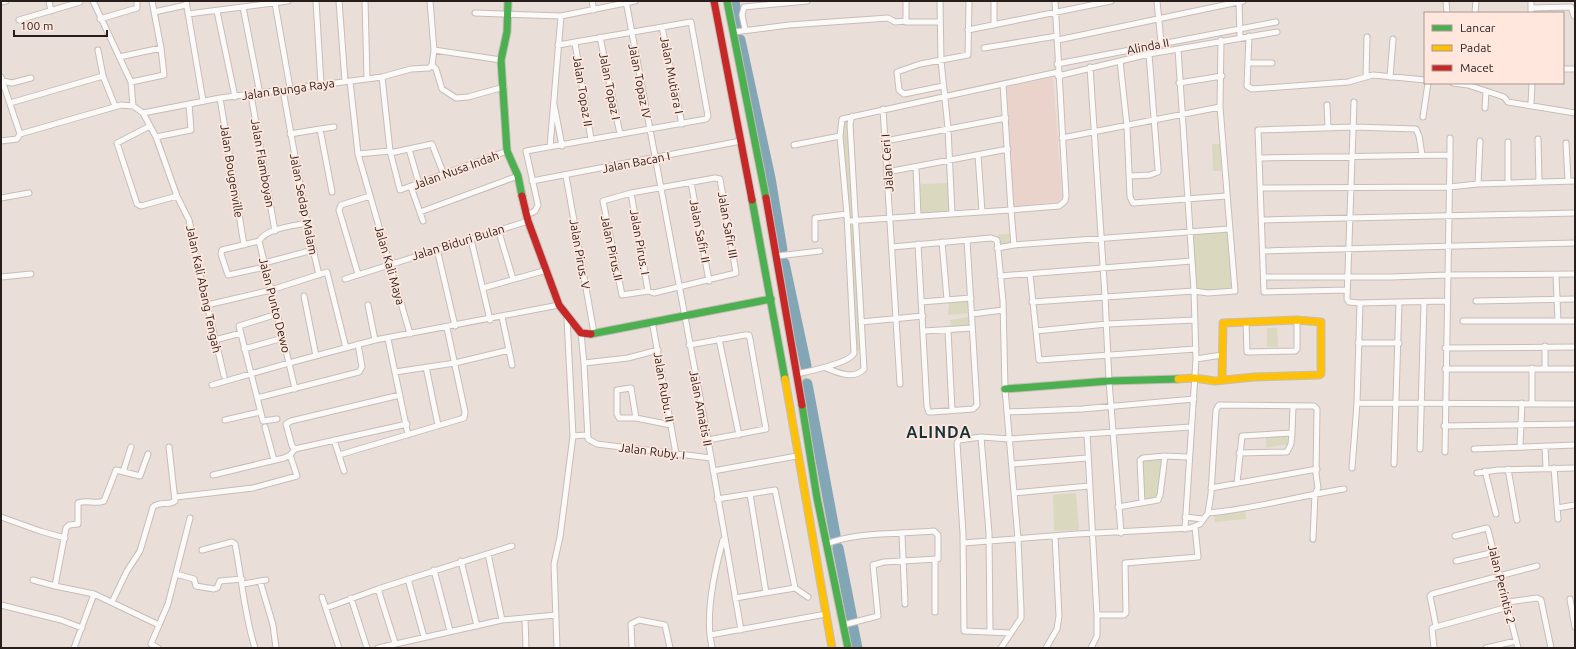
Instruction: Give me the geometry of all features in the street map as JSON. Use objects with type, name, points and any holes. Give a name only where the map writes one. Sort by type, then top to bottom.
[{"type":"street","points":[[1,2],[6,1]]},
{"type":"street","points":[[49,1],[51,11]]},
{"type":"street","points":[[1,141],[17,139],[20,134],[115,106],[133,106],[131,82],[100,19],[93,1]]},
{"type":"street","points":[[100,19],[137,8],[137,1]]},
{"type":"street","points":[[131,82],[164,75],[161,48],[152,1]]},
{"type":"street","points":[[188,14],[288,1]]},
{"type":"street","points":[[316,1],[320,84]]},
{"type":"street","name":"Jalan Kali Maya","points":[[339,1],[347,81],[358,154],[410,334]]},
{"type":"street","points":[[365,1],[367,79]]},
{"type":"street","points":[[430,1],[434,50],[432,65],[436,69],[442,89],[456,98],[468,97],[504,87]]},
{"type":"street","points":[[508,1],[508,32],[501,60],[504,87],[507,152],[518,176],[529,216],[560,305],[567,318],[581,333],[584,363],[586,435],[573,436]]},
{"type":"street","points":[[592,1],[594,10]]},
{"type":"street","points":[[475,13],[561,16],[635,1]]},
{"type":"street","points":[[714,1],[771,299],[797,456],[832,648]]},
{"type":"street","points":[[727,1],[739,30],[779,256],[797,374],[848,648]]},
{"type":"street","points":[[739,30],[744,7],[807,1]]},
{"type":"street","points":[[906,1],[906,21]]},
{"type":"street","points":[[940,1],[941,61],[948,128],[952,214]]},
{"type":"street","points":[[943,86],[904,94],[899,90],[897,72],[920,64],[968,55],[969,1]]},
{"type":"street","points":[[994,1],[994,24]]},
{"type":"street","points":[[847,221],[1056,207],[1065,201],[1055,1]]},
{"type":"street","points":[[968,30],[994,24],[1056,14],[1111,1]]},
{"type":"street","points":[[1157,1],[1161,43]]},
{"type":"street","points":[[1240,37],[1241,1]]},
{"type":"street","name":"Alinda II","points":[[984,48],[1058,38],[1159,19],[1241,1]]},
{"type":"street","points":[[1446,1],[1447,12]]},
{"type":"street","points":[[1475,12],[1476,1]]},
{"type":"street","points":[[1531,1],[1531,11],[1571,7],[1574,16]]},
{"type":"street","points":[[19,20],[80,2]]},
{"type":"street","name":"Jalan Topaz IV","points":[[626,2],[655,158]]},
{"type":"street","points":[[154,12],[186,3],[203,101]]},
{"type":"street","points":[[275,3],[290,88]]},
{"type":"street","points":[[243,7],[260,94]]},
{"type":"street","points":[[217,11],[235,97]]},
{"type":"street","points":[[550,147],[561,16]]},
{"type":"street","points":[[739,30],[888,18],[895,22],[940,22]]},
{"type":"street","points":[[529,216],[535,211],[538,205],[526,151],[562,146],[591,139],[682,124],[706,119],[708,116],[692,25],[689,22],[631,32]]},
{"type":"street","name":"Alinda II","points":[[1058,64],[1276,22]]},
{"type":"street","name":"Jalan Mutiara I","points":[[662,27],[682,124]]},
{"type":"street","name":"Jalan Topaz IV","points":[[558,45],[631,32]]},
{"type":"street","points":[[797,374],[826,368],[850,358],[854,353],[847,214],[840,136],[842,119],[1003,84],[1058,76],[1149,54],[1221,40],[1277,32]]},
{"type":"street","points":[[1249,36],[1247,86],[1252,89],[1339,83],[1373,75],[1424,80]]},
{"type":"street","name":"Jalan Topaz I","points":[[600,37],[620,134]]},
{"type":"street","points":[[1366,77],[1367,37]]},
{"type":"street","points":[[1390,77],[1393,39]]},
{"type":"street","points":[[1032,302],[1194,291],[1218,293],[1232,292],[1236,289],[1226,196],[1220,107],[1222,76],[1221,40]]},
{"type":"street","name":"Jalan Topaz II","points":[[575,43],[591,139]]},
{"type":"street","points":[[119,57],[161,48]]},
{"type":"street","points":[[1178,49],[1179,83],[1183,115],[1189,232],[1194,291],[1196,349],[1194,399],[1188,457],[1185,529]]},
{"type":"street","points":[[98,50],[103,76],[115,106]]},
{"type":"street","points":[[434,50],[501,60]]},
{"type":"street","points":[[1130,176],[1150,175],[1158,172],[1149,54]]},
{"type":"street","points":[[1120,61],[1127,126],[1130,197],[1133,203],[1226,196]]},
{"type":"street","points":[[1248,63],[1272,63]]},
{"type":"street","name":"Jalan Bunga Raya","points":[[143,113],[220,98],[251,96],[290,88],[382,77],[411,69],[429,68],[432,65]]},
{"type":"street","points":[[1090,69],[1096,132],[1112,431],[1121,533]]},
{"type":"street","points":[[1564,69],[1575,69]]},
{"type":"street","points":[[10,103],[103,76]]},
{"type":"street","points":[[1179,83],[1222,76]]},
{"type":"street","name":"Jalan Nusa Indah","points":[[382,77],[390,152],[400,190],[507,152]]},
{"type":"street","points":[[2,79],[12,83],[31,78]]},
{"type":"street","points":[[2,79],[20,134]]},
{"type":"street","points":[[1003,84],[1014,245]]},
{"type":"street","points":[[1423,117],[1428,84]]},
{"type":"street","points":[[1460,84],[1504,97],[1508,102],[1531,104],[1575,112]]},
{"type":"street","points":[[1531,104],[1532,84]]},
{"type":"street","name":"Jalan Sedap Malam","points":[[283,90],[307,223],[319,274]]},
{"type":"street","points":[[1485,108],[1486,91]]},
{"type":"street","name":"Jalan Flamboyan","points":[[251,96],[275,231]]},
{"type":"street","name":"Jalan Bougenville","points":[[220,98],[244,244]]},
{"type":"street","points":[[1354,102],[1347,302],[1446,301]]},
{"type":"street","points":[[156,138],[191,130],[188,104]]},
{"type":"street","points":[[554,104],[562,146]]},
{"type":"street","points":[[1327,105],[1328,128]]},
{"type":"street","name":"Jalan Kali Abang Tengah","points":[[133,106],[143,113],[156,138],[177,196],[188,220],[224,376]]},
{"type":"street","points":[[1062,138],[1220,107]]},
{"type":"street","name":"Jalan Ceri I","points":[[883,109],[891,218],[900,384]]},
{"type":"street","points":[[826,368],[845,375],[855,375],[864,369],[850,124],[852,116]]},
{"type":"street","points":[[885,141],[1006,118]]},
{"type":"street","points":[[150,126],[117,143],[137,204],[141,206],[177,196]]},
{"type":"street","points":[[290,134],[334,127]]},
{"type":"street","points":[[1347,290],[1266,292],[1264,290],[1260,158],[1257,132],[1260,130],[1354,127],[1416,129],[1418,131],[1422,155]]},
{"type":"street","points":[[320,129],[332,192]]},
{"type":"street","points":[[794,144],[840,136]]},
{"type":"street","points":[[1445,452],[1444,404],[1446,301],[1449,246],[1450,138]]},
{"type":"street","points":[[1538,139],[1539,182]]},
{"type":"street","points":[[1478,184],[1480,140]]},
{"type":"street","name":"Jalan Bacan I","points":[[532,181],[566,176],[741,141]]},
{"type":"street","points":[[1508,142],[1508,183]]},
{"type":"street","points":[[1566,143],[1568,181]]},
{"type":"street","points":[[358,154],[390,152],[432,144],[444,175]]},
{"type":"street","points":[[409,149],[418,184]]},
{"type":"street","points":[[887,172],[1008,149]]},
{"type":"street","points":[[978,155],[982,212]]},
{"type":"street","points":[[1260,158],[1450,155]]},
{"type":"street","name":"Jalan Amatis II","points":[[655,158],[678,287],[708,440],[717,499],[741,630]]},
{"type":"street","points":[[916,167],[918,216]]},
{"type":"street","points":[[420,212],[518,176]]},
{"type":"street","name":"Jalan Pirus. V","points":[[566,176],[594,333]]},
{"type":"street","name":"Jalan Safir III","points":[[602,201],[660,187],[715,178],[720,180],[736,271],[734,275],[654,293],[648,291],[622,295]]},
{"type":"street","points":[[1261,188],[1449,187],[1478,184],[1575,181]]},
{"type":"street","name":"Jalan Safir II","points":[[691,182],[709,281]]},
{"type":"street","points":[[411,187],[423,220]]},
{"type":"street","points":[[1,198],[29,193]]},
{"type":"street","name":"Jalan Pirus. I","points":[[631,193],[648,291]]},
{"type":"street","points":[[358,274],[338,210],[341,205],[370,196]]},
{"type":"street","name":"Jalan Pirus.II","points":[[602,201],[622,295]]},
{"type":"street","points":[[1262,220],[1575,213]]},
{"type":"street","points":[[816,239],[815,218],[847,214]]},
{"type":"street","name":"Jalan Biduri Bulan","points":[[345,278],[471,239],[529,216]]},
{"type":"street","points":[[307,223],[275,231],[263,236],[259,241],[221,251],[228,276],[313,250]]},
{"type":"street","points":[[498,229],[513,279]]},
{"type":"street","points":[[997,248],[1101,237],[1229,229]]},
{"type":"street","points":[[892,247],[994,238],[996,240],[1003,310],[1005,389],[1018,539],[1021,618],[1002,648]]},
{"type":"street","points":[[471,239],[490,320]]},
{"type":"street","points":[[918,244],[924,331],[927,410],[932,412],[973,409],[976,405],[967,240]]},
{"type":"street","name":"Jalan Punto Dewo","points":[[259,241],[289,363],[376,340],[490,320],[560,305]]},
{"type":"street","points":[[942,242],[947,299]]},
{"type":"street","points":[[1263,251],[1575,243]]},
{"type":"street","points":[[437,249],[455,326]]},
{"type":"street","points":[[779,256],[820,251]]},
{"type":"street","points":[[1000,276],[1192,262]]},
{"type":"street","points":[[483,288],[547,270]]},
{"type":"street","points":[[207,305],[271,290],[325,272],[328,274],[346,348]]},
{"type":"street","points":[[1,277],[31,274]]},
{"type":"street","points":[[1030,274],[1039,360],[1196,349]]},
{"type":"street","points":[[1264,277],[1575,274]]},
{"type":"street","points":[[1556,275],[1558,321]]},
{"type":"street","points":[[304,296],[316,356]]},
{"type":"street","points":[[922,302],[971,298]]},
{"type":"street","points":[[581,333],[594,333],[684,314],[771,299]]},
{"type":"street","points":[[1476,301],[1575,299]]},
{"type":"street","points":[[1394,464],[1399,342],[1399,302]]},
{"type":"street","points":[[1420,449],[1424,302]]},
{"type":"street","points":[[1352,468],[1357,403],[1360,303]]},
{"type":"street","points":[[368,305],[376,340]]},
{"type":"street","points":[[972,314],[1003,310]]},
{"type":"street","points":[[277,314],[241,324],[239,326],[260,412],[264,422],[277,419]]},
{"type":"street","points":[[861,322],[923,316]]},
{"type":"street","points":[[502,317],[512,365]]},
{"type":"street","points":[[557,648],[554,564],[560,537],[573,436],[567,318]]},
{"type":"street","points":[[1036,331],[1107,324],[1195,320]]},
{"type":"street","points":[[1005,389],[1109,381],[1194,378],[1215,381],[1320,375],[1321,322],[1297,320],[1223,323],[1222,380]]},
{"type":"street","points":[[1246,322],[1247,352],[1295,351],[1297,349],[1297,320]]},
{"type":"street","name":"Jalan Rubu. II","points":[[652,321],[676,454]]},
{"type":"street","points":[[1463,321],[1575,321]]},
{"type":"street","points":[[339,455],[438,425],[463,419],[465,415],[447,328]]},
{"type":"street","points":[[924,331],[972,328]]},
{"type":"street","points":[[948,330],[952,410]]},
{"type":"street","points":[[215,340],[241,333]]},
{"type":"street","points":[[689,345],[745,334],[749,335],[750,338],[766,429],[708,440]]},
{"type":"street","points":[[244,350],[283,338]]},
{"type":"street","points":[[388,339],[407,424],[408,435]]},
{"type":"street","points":[[719,339],[739,434]]},
{"type":"street","points":[[1358,343],[1399,342]]},
{"type":"street","points":[[257,398],[361,371],[362,367],[358,344]]},
{"type":"street","points":[[1445,348],[1545,346],[1575,347]]},
{"type":"street","points":[[1545,346],[1545,368]]},
{"type":"street","points":[[395,372],[455,363],[509,350]]},
{"type":"street","points":[[584,363],[628,358],[658,350]]},
{"type":"street","points":[[1196,359],[1222,355]]},
{"type":"street","points":[[212,385],[289,363],[295,389]]},
{"type":"street","points":[[426,367],[438,425]]},
{"type":"street","points":[[1532,368],[1532,403]]},
{"type":"street","points":[[1445,369],[1575,368]]},
{"type":"street","points":[[636,418],[631,388],[628,387],[616,390],[618,416],[671,425]]},
{"type":"street","points":[[295,449],[292,446],[286,424],[287,422],[400,396]]},
{"type":"street","points":[[1008,412],[1111,407],[1194,399]]},
{"type":"street","points":[[1357,403],[1575,404]]},
{"type":"street","points":[[1520,446],[1522,403]]},
{"type":"street","points":[[963,543],[1185,529],[1195,527],[1208,512],[1216,410],[1219,405],[1317,407],[1316,469],[1318,488],[1315,494],[1313,539]]},
{"type":"street","points":[[1239,452],[1287,452],[1291,444],[1293,406]]},
{"type":"street","points":[[225,420],[260,412]]},
{"type":"street","points":[[213,475],[290,455],[295,449],[407,424]]},
{"type":"street","points":[[1444,426],[1575,424]]},
{"type":"street","points":[[1011,633],[990,631],[964,632],[963,543],[957,443],[960,439],[981,437],[1010,439],[1112,431],[1191,427]]},
{"type":"street","points":[[265,428],[274,460]]},
{"type":"street","points":[[1237,483],[1241,437],[1244,435],[1292,433]]},
{"type":"street","points":[[1087,434],[1087,458],[1097,615],[1097,636],[1091,648]]},
{"type":"street","name":"Jalan Ruby. I","points":[[586,435],[589,441],[593,443],[710,458]]},
{"type":"street","points":[[981,437],[989,541],[990,631]]},
{"type":"street","points":[[334,440],[344,471]]},
{"type":"street","points":[[1474,449],[1575,445]]},
{"type":"street","points":[[1545,446],[1546,468]]},
{"type":"street","points":[[123,472],[131,447]]},
{"type":"street","points":[[112,602],[127,571],[140,550],[153,507],[156,504],[172,503],[176,497],[169,447]]},
{"type":"street","points":[[55,586],[66,528],[69,525],[78,524],[78,503],[83,501],[103,502],[107,497],[115,470],[140,476],[148,454]]},
{"type":"street","points":[[176,497],[253,488],[297,476],[290,455]]},
{"type":"street","points":[[713,472],[797,456]]},
{"type":"street","points":[[1142,503],[1140,460],[1143,458],[1165,456],[1188,457]]},
{"type":"street","points":[[1118,507],[1158,500],[1165,456]]},
{"type":"street","points":[[1012,464],[1087,458]]},
{"type":"street","points":[[1554,468],[1558,519]]},
{"type":"street","points":[[1477,473],[1508,469],[1575,468]]},
{"type":"street","points":[[1211,488],[1316,469]]},
{"type":"street","points":[[1508,469],[1517,520]]},
{"type":"street","points":[[1486,471],[1496,514]]},
{"type":"street","points":[[1014,493],[1089,486]]},
{"type":"street","points":[[717,499],[772,489],[775,490],[777,493],[795,588]]},
{"type":"street","points":[[1208,512],[1235,510],[1344,489]]},
{"type":"street","points":[[750,494],[766,593]]},
{"type":"street","points":[[1557,508],[1575,505]]},
{"type":"street","points":[[1,517],[65,538]]},
{"type":"street","points":[[1185,517],[1203,519]]},
{"type":"street","points":[[158,648],[150,644],[168,604],[190,518]]},
{"type":"street","points":[[1097,615],[1124,615],[1126,613],[1125,564],[1198,557],[1195,527]]},
{"type":"street","name":"Jalan Perintis 2","points":[[1455,536],[1486,528],[1495,552],[1518,648]]},
{"type":"street","points":[[829,543],[861,537],[936,531],[938,535],[938,558],[935,559],[935,612]]},
{"type":"street","points":[[902,534],[905,604]]},
{"type":"street","points":[[1046,648],[1056,629],[1059,616],[1055,536]]},
{"type":"street","points":[[712,648],[709,621],[724,537]]},
{"type":"street","points":[[202,550],[234,543],[242,582],[246,616],[255,648]]},
{"type":"street","points":[[326,608],[351,598],[461,561],[512,546]]},
{"type":"street","points":[[1456,561],[1495,552]]},
{"type":"street","points":[[488,554],[502,620]]},
{"type":"street","points":[[844,624],[871,619],[879,614],[873,565],[935,559]]},
{"type":"street","points":[[461,561],[477,626]]},
{"type":"street","points":[[1436,626],[1430,596],[1432,594],[1537,566]]},
{"type":"street","points":[[434,570],[450,631]]},
{"type":"street","points":[[176,574],[194,579],[196,586],[214,589],[217,588],[220,582],[266,580]]},
{"type":"street","points":[[408,579],[424,637]]},
{"type":"street","points":[[33,580],[94,594],[159,625]]},
{"type":"street","points":[[260,581],[273,625],[276,648]]},
{"type":"street","points":[[735,598],[795,588],[808,597]]},
{"type":"street","points":[[378,589],[395,643]]},
{"type":"street","points":[[74,648],[94,594]]},
{"type":"street","points":[[322,597],[339,648]]},
{"type":"street","points":[[351,598],[367,648]]},
{"type":"street","points":[[1434,648],[1431,631],[1432,628],[1436,626],[1508,605],[1540,598],[1543,603],[1551,648]]},
{"type":"street","points":[[1570,598],[1574,614],[1575,627]]},
{"type":"street","points":[[1,605],[61,620],[82,628]]},
{"type":"street","points":[[710,635],[826,614]]},
{"type":"street","points":[[378,648],[502,620],[556,615]]},
{"type":"street","points":[[524,618],[526,648]]},
{"type":"street","points":[[632,648],[631,624],[639,620],[665,625],[670,648]]},
{"type":"street","points":[[1489,648],[1516,641]]},
{"type":"shaded area","points":[[727,1],[735,1],[740,40],[770,178],[857,648],[848,648]]},
{"type":"shaded area","points":[[1053,77],[1062,197],[1057,202],[1014,206],[1007,87]]},
{"type":"shaded area","points":[[850,118],[855,219],[848,220],[842,137],[843,120]]},
{"type":"shaded area","points":[[1212,144],[1220,144],[1221,171],[1213,171]]},
{"type":"shaded area","points":[[950,183],[951,213],[920,215],[919,184]]},
{"type":"shaded area","points":[[855,222],[861,351],[855,350],[848,223]]},
{"type":"shaded area","points":[[1228,230],[1234,289],[1195,290],[1191,233]]},
{"type":"shaded area","points":[[999,234],[1010,234],[1012,243],[999,246]]},
{"type":"shaded area","points":[[968,301],[970,313],[948,315],[949,302]]},
{"type":"shaded area","points":[[968,317],[970,327],[951,328],[950,320]]},
{"type":"shaded area","points":[[1267,328],[1277,328],[1278,347],[1267,347]]},
{"type":"shaded area","points":[[1287,434],[1288,444],[1266,448],[1266,436]]},
{"type":"shaded area","points":[[1143,458],[1163,458],[1157,498],[1143,500],[1140,461]]},
{"type":"shaded area","points":[[1076,493],[1079,530],[1054,531],[1053,495]]},
{"type":"shaded area","points":[[1245,509],[1246,519],[1215,522],[1214,516]]},
{"type":"waterway","points":[[734,1],[738,25]]},
{"type":"waterway","points":[[740,40],[770,178],[782,250]]},
{"type":"waterway","points":[[784,263],[806,366]]},
{"type":"waterway","points":[[807,384],[835,535]]},
{"type":"waterway","points":[[838,548],[852,619]]},
{"type":"waterway","points":[[853,628],[857,648]]},
{"type":"traffic: fast","points":[[508,1],[507,32],[501,60],[507,151],[518,176],[522,196]]},
{"type":"traffic: fast","points":[[727,1],[766,198]]},
{"type":"traffic: fast","points":[[752,200],[785,379]]},
{"type":"traffic: fast","points":[[591,334],[771,299]]},
{"type":"traffic: fast","points":[[1005,389],[1109,381],[1178,379]]},
{"type":"traffic: fast","points":[[802,405],[817,498],[848,648]]},
{"type":"traffic: slow","points":[[1178,379],[1194,378],[1215,381],[1254,377],[1319,375],[1321,374],[1321,322],[1297,320],[1223,323],[1222,380]]},
{"type":"traffic: slow","points":[[785,379],[832,648]]},
{"type":"traffic: jam","points":[[714,1],[752,200]]},
{"type":"traffic: jam","points":[[522,196],[528,221],[559,305],[581,333],[591,334]]},
{"type":"traffic: jam","points":[[766,198],[802,405]]},
{"type":"district","name":"ALINDA","points":[[939,432]]}]
